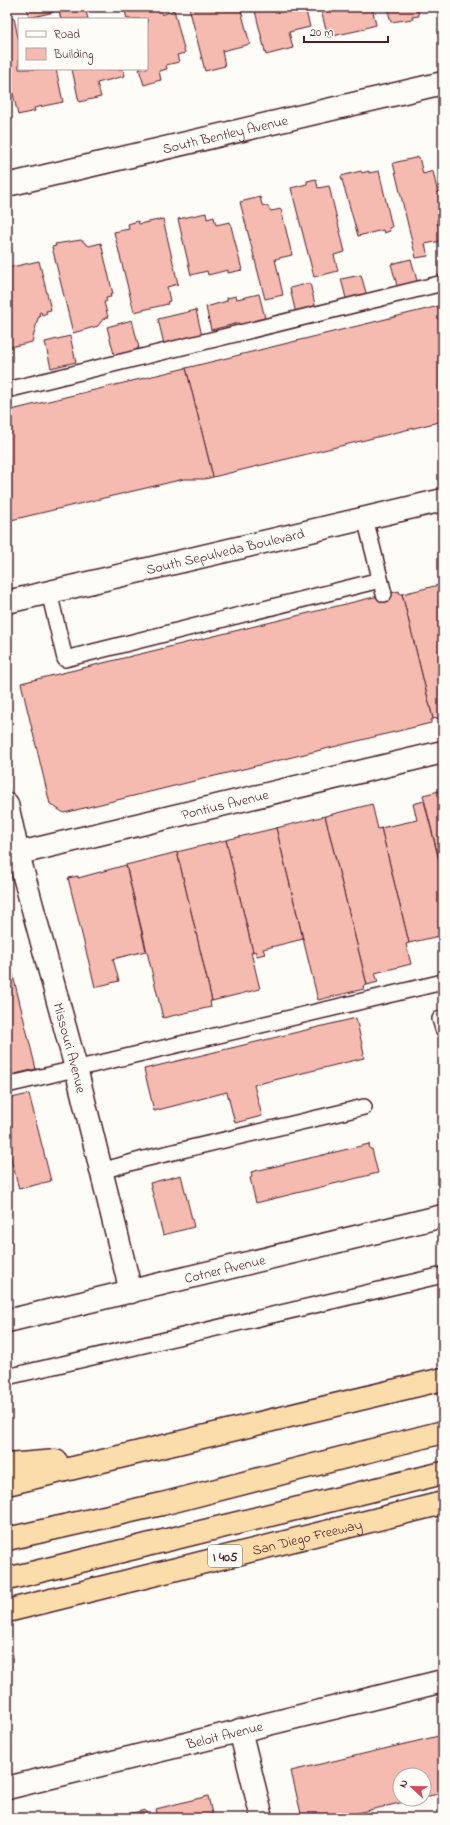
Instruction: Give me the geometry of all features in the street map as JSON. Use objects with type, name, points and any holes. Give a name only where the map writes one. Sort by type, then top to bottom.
[{"type":"highway","points":[[7,1484],[443,1379]]},
{"type":"highway","points":[[7,1539],[162,1504],[443,1432]]},
{"type":"highway","points":[[7,1465],[124,1455]]},
{"type":"highway","points":[[7,1579],[443,1473]]},
{"type":"highway","name":"San Diego Freeway","points":[[7,1611],[443,1503]]},
{"type":"street","name":"South Bentley Avenue","points":[[7,185],[443,83]]},
{"type":"street","name":"South Sepulveda Boulevard","points":[[7,602],[443,500]]},
{"type":"street","name":"Pontius Avenue","points":[[13,855],[443,752]]},
{"type":"street","name":"Missouri Avenue","points":[[7,804],[13,855],[76,1068],[131,1292]]},
{"type":"street","name":"Cotner Avenue","points":[[7,1321],[443,1216]]},
{"type":"street","name":"Beloit Avenue","points":[[7,1788],[443,1681]]},
{"type":"street","points":[[240,1730],[262,1818]]},
{"type":"lane","points":[[7,390],[443,283]]},
{"type":"lane","points":[[49,592],[65,659],[382,587],[365,518]]},
{"type":"lane","points":[[7,1085],[443,982]]},
{"type":"lane","points":[[101,1171],[144,1159],[364,1107]]},
{"type":"lane","points":[[7,1377],[443,1275]]},
{"type":"building","points":[[27,7],[53,7],[54,12],[29,18]]},
{"type":"building","points":[[58,7],[85,7],[88,18],[61,18]]},
{"type":"building","points":[[124,7],[160,7],[162,15],[174,10],[185,53],[177,55],[179,62],[166,65],[167,69],[159,71],[161,80],[144,85],[139,70],[148,70],[148,18],[127,18]]},
{"type":"building","points":[[189,7],[240,7],[250,44],[222,51],[225,66],[205,71]]},
{"type":"building","points":[[254,7],[305,7],[310,27],[289,32],[293,48],[266,55]]},
{"type":"building","points":[[320,7],[372,7],[376,25],[365,29],[328,37]]},
{"type":"building","points":[[387,7],[417,7],[419,16],[412,17],[413,19],[391,22]]},
{"type":"building","points":[[14,18],[18,37],[18,70],[56,70],[63,102],[34,108],[35,111],[18,115],[7,68],[7,20]]},
{"type":"building","points":[[72,70],[123,70],[125,76],[97,83],[101,97],[79,102]]},
{"type":"building","points":[[419,157],[423,174],[433,171],[443,218],[437,220],[441,241],[425,244],[428,256],[416,258],[393,163]]},
{"type":"building","points":[[361,171],[362,173],[369,171],[369,173],[379,171],[392,227],[389,228],[390,231],[384,233],[383,230],[358,236],[341,176]]},
{"type":"building","points":[[316,179],[318,188],[329,186],[345,252],[334,255],[338,271],[314,277],[291,188],[307,184],[307,181]]},
{"type":"building","points":[[260,197],[262,205],[267,206],[271,211],[281,209],[292,255],[275,259],[283,295],[265,299],[240,202]]},
{"type":"building","points":[[206,213],[207,219],[214,217],[216,225],[230,222],[242,270],[228,273],[228,270],[208,275],[207,271],[191,275],[178,219]]},
{"type":"building","points":[[163,219],[178,284],[167,287],[170,301],[167,302],[168,304],[134,312],[114,232],[129,229],[128,224],[138,221],[139,224]]},
{"type":"building","points":[[81,240],[89,246],[101,243],[113,294],[110,294],[111,297],[106,298],[107,301],[104,302],[108,317],[103,319],[98,326],[73,333],[52,247],[56,246],[55,244]]},
{"type":"building","points":[[411,259],[418,284],[398,289],[391,264]]},
{"type":"building","points":[[39,261],[51,310],[46,311],[47,313],[42,315],[41,312],[39,313],[40,317],[38,318],[32,342],[10,347],[7,335],[7,268]]},
{"type":"building","points":[[361,275],[367,296],[347,302],[341,279]]},
{"type":"building","points":[[310,283],[316,309],[296,314],[290,288]]},
{"type":"building","points":[[259,294],[266,322],[240,328],[239,323],[211,330],[206,307],[227,301],[227,298],[236,296],[237,299]]},
{"type":"building","points":[[443,305],[443,421],[213,477],[186,368]]},
{"type":"building","points":[[196,310],[202,336],[164,344],[158,319]]},
{"type":"building","points":[[132,320],[139,348],[137,348],[138,352],[115,358],[107,327]]},
{"type":"building","points":[[70,336],[76,362],[51,368],[45,342]]},
{"type":"building","points":[[186,368],[213,477],[205,479],[184,479],[7,521],[7,411]]},
{"type":"building","points":[[443,584],[443,717],[433,719],[402,594]]},
{"type":"building","points":[[399,591],[400,594],[402,594],[433,719],[431,720],[431,723],[64,813],[50,804],[21,683]]},
{"type":"building","points":[[443,790],[443,876],[423,795]]},
{"type":"building","points":[[424,801],[443,876],[443,935],[409,943],[381,828],[417,820],[413,804]]},
{"type":"building","points":[[372,804],[378,829],[381,828],[409,943],[406,944],[411,964],[375,973],[378,982],[367,985],[325,816]]},
{"type":"building","points":[[325,816],[367,985],[363,986],[364,989],[318,1000],[276,828]]},
{"type":"building","points":[[276,828],[303,939],[263,949],[265,954],[257,956],[255,951],[253,952],[226,840]]},
{"type":"building","points":[[226,840],[253,952],[251,952],[260,989],[212,1001],[177,852]]},
{"type":"building","points":[[177,852],[212,1001],[210,1001],[211,1007],[163,1018],[126,865]]},
{"type":"building","points":[[126,865],[146,951],[113,959],[119,981],[95,987],[68,878],[78,876],[78,878]]},
{"type":"building","points":[[7,951],[36,1069],[7,1076]]},
{"type":"building","points":[[356,1018],[364,1058],[254,1085],[262,1116],[235,1123],[227,1092],[154,1111],[144,1069]]},
{"type":"building","points":[[29,1094],[51,1181],[19,1189],[7,1144],[7,1099]]},
{"type":"building","points":[[369,1144],[370,1149],[372,1149],[378,1173],[256,1203],[250,1178],[252,1177],[251,1172]]},
{"type":"building","points":[[181,1175],[194,1227],[163,1235],[150,1183]]},
{"type":"building","points":[[443,1735],[443,1793],[432,1795],[432,1767],[392,1767],[392,1805],[357,1813],[358,1818],[302,1818],[291,1771]]},
{"type":"building","points":[[208,1796],[213,1818],[158,1818],[156,1809]]},
{"type":"building","points":[[145,1810],[148,1818],[113,1818]]}]
